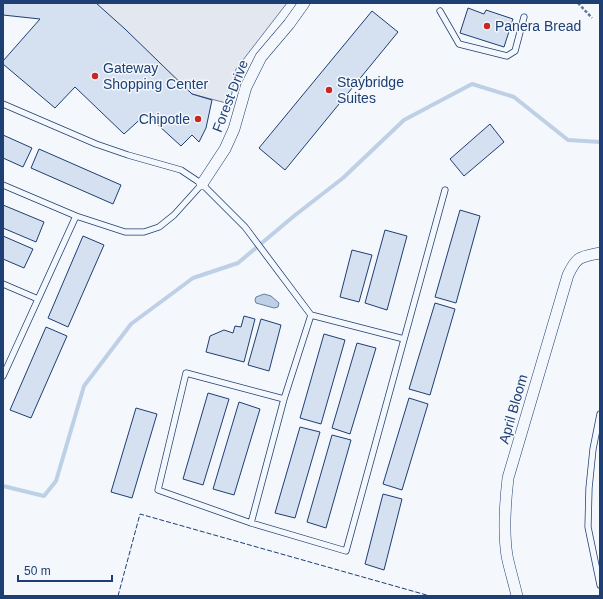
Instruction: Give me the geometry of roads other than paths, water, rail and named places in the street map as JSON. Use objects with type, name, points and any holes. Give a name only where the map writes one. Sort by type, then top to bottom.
[{"type":"street","name":"Forest Drive","points":[[202,184],[225,149],[234,129],[246,87],[261,57],[289,24],[304,3]]},
{"type":"street","name":"April Bloom","points":[[517,596],[507,557],[504,532],[505,502],[508,478],[568,275],[574,262],[584,256],[600,253]]},
{"type":"lane","points":[[440,11],[459,44],[507,56],[515,51],[524,17]]},
{"type":"lane","points":[[3,104],[96,144],[128,155],[182,170],[202,184],[245,227],[311,315],[404,339]]},
{"type":"lane","points":[[3,185],[76,216],[125,232],[144,232],[159,227],[174,215],[202,184]]},
{"type":"lane","points":[[284,399],[186,373],[158,490],[251,523],[346,551],[445,190]]},
{"type":"lane","points":[[3,376],[76,216]]},
{"type":"lane","points":[[3,284],[38,299]]},
{"type":"lane","points":[[251,523],[284,399],[311,315]]},
{"type":"lane","points":[[600,414],[593,449],[588,488],[588,527],[600,585]]},
{"type":"water","points":[[264,294],[271,296],[279,303],[278,307],[274,308],[256,303],[256,297]]},
{"type":"waterway","points":[[3,486],[44,496],[56,481],[84,386],[131,324],[193,278],[238,263],[294,216],[343,178],[404,120],[472,84],[514,97],[568,140],[600,142]]},
{"type":"place","name":"Panera Bread","points":[[487,26]]},
{"type":"place","name":"Gateway Shopping Center","points":[[95,76]]},
{"type":"place","name":"Staybridge Suites","points":[[329,90]]},
{"type":"place","name":"Chipotle","points":[[198,119]]}]
